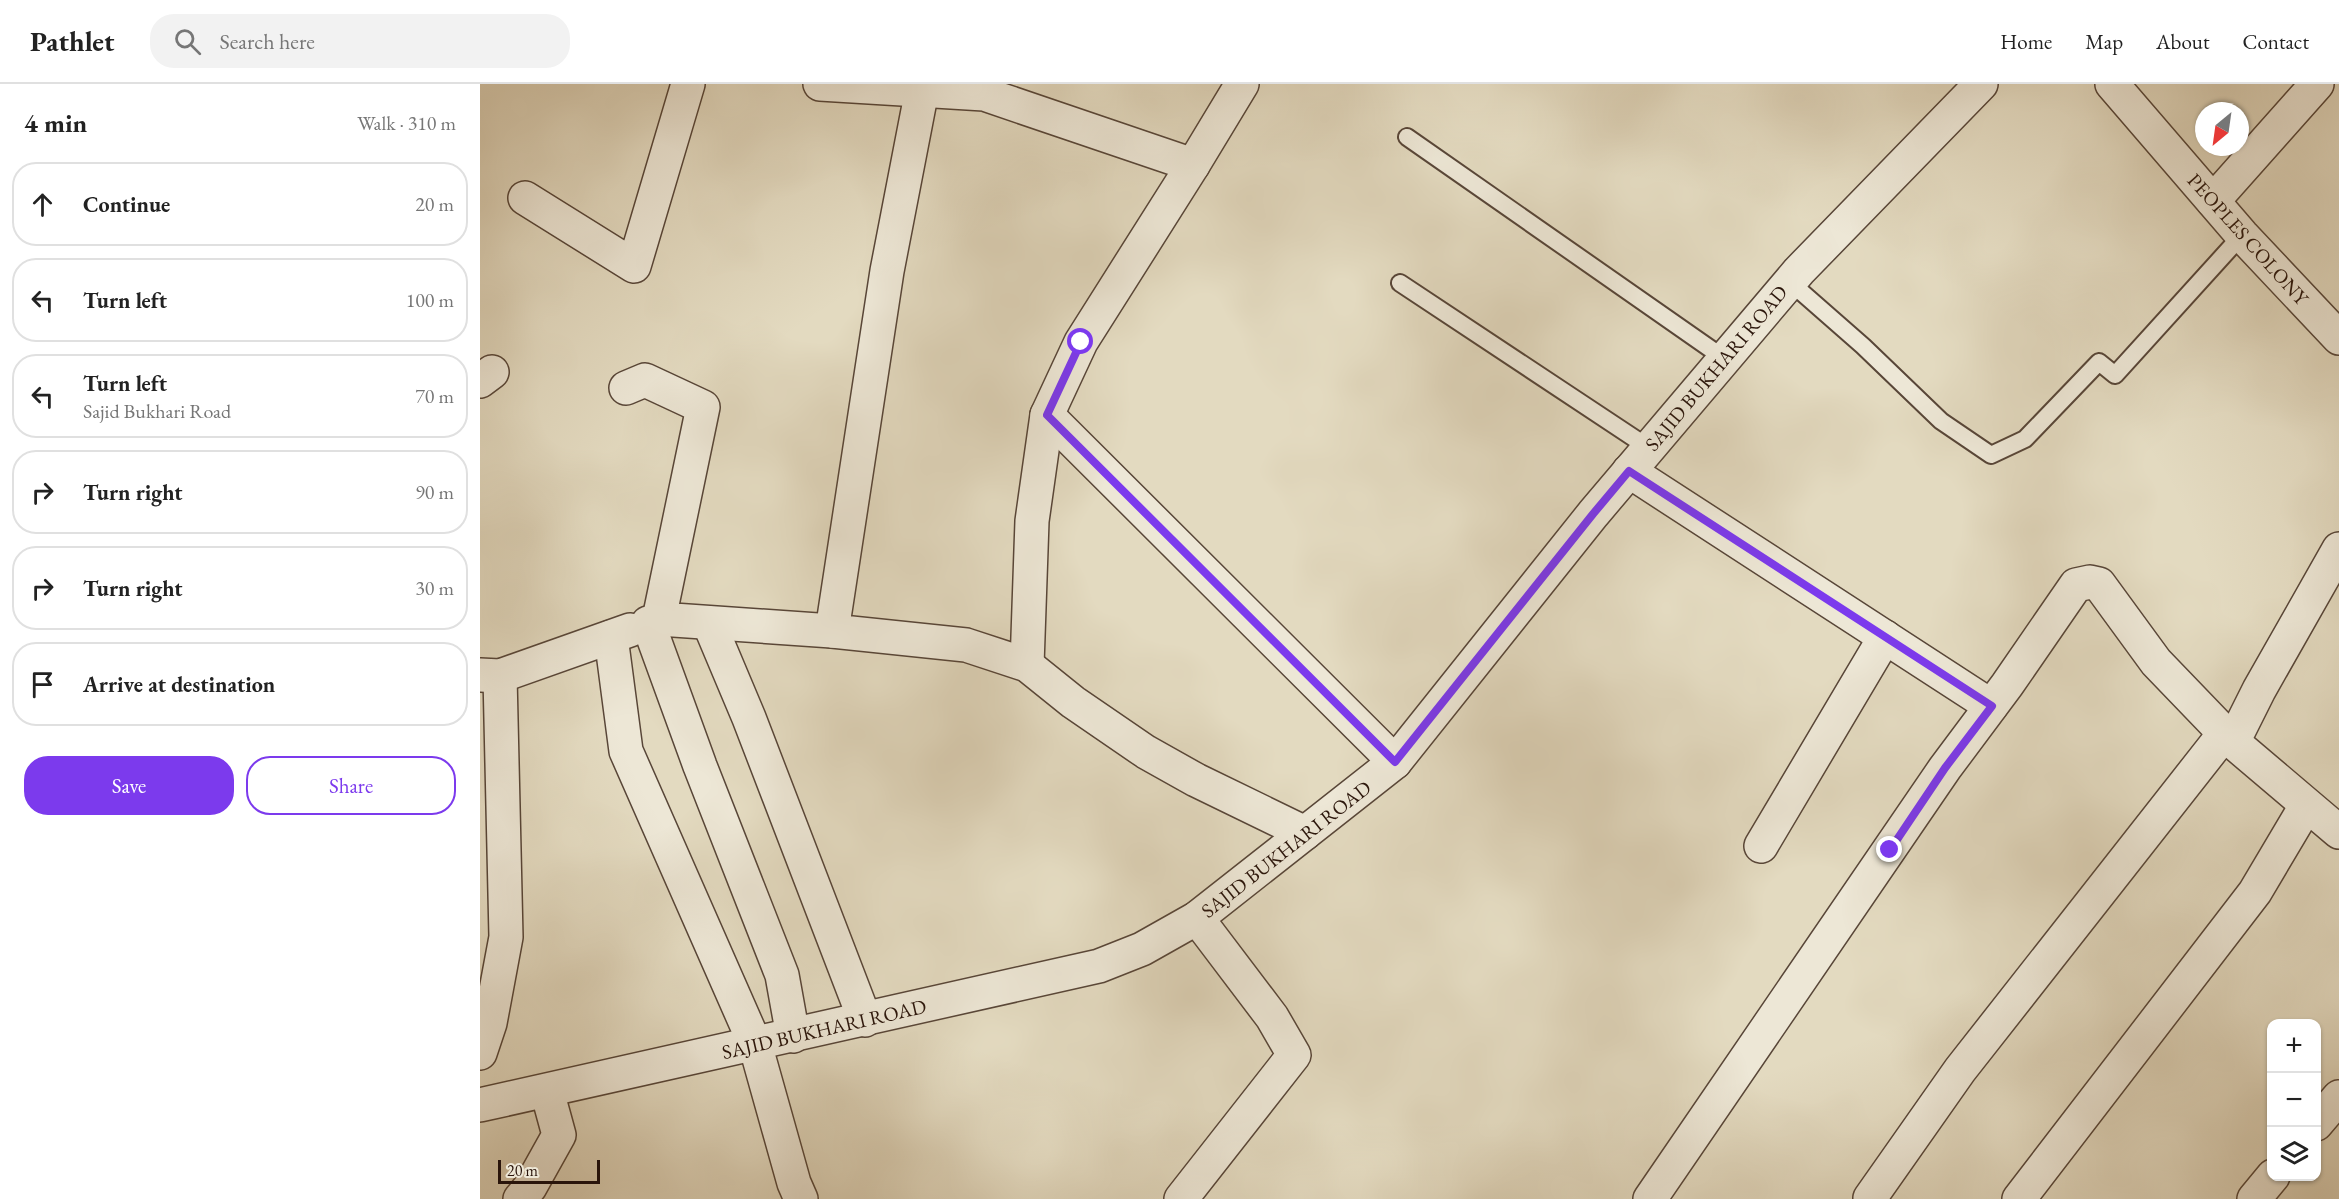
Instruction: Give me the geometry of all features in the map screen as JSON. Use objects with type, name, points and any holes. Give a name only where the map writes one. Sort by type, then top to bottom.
[{"type":"street","points":[[525,198],[634,266],[688,84]]},
{"type":"street","points":[[838,84],[922,90],[984,89],[1193,165]]},
{"type":"street","points":[[1027,665],[1032,521],[1047,415],[1081,342],[1242,84]]},
{"type":"street","name":"PEOPLES COLONY","points":[[2112,84],[2242,235],[2339,338]]},
{"type":"street","points":[[2213,201],[2317,84]]},
{"type":"street","name":"SAJID BUKHARI ROAD","points":[[480,1105],[1099,966],[1142,949],[1197,918],[1395,762],[1585,523],[1790,282],[1973,87]]},
{"type":"street","points":[[832,631],[887,271],[922,90]]},
{"type":"street","points":[[626,388],[645,380],[703,407],[654,621],[700,766],[782,975],[793,1036]]},
{"type":"street","points":[[1047,415],[1395,762]]},
{"type":"street","points":[[1639,460],[1885,637],[1992,706]]},
{"type":"street","points":[[1870,1198],[1960,1070],[2228,738],[2259,690],[2339,549]]},
{"type":"street","points":[[1650,1199],[1945,768],[1992,706],[2076,585],[2090,582],[2099,584],[2156,662],[2228,738],[2339,832]]},
{"type":"street","points":[[484,1031],[506,937],[490,676],[654,621],[832,631],[966,645],[1027,665],[1073,702],[1146,752],[1196,780],[1305,833]]},
{"type":"street","points":[[709,623],[749,718],[865,1020]]},
{"type":"street","points":[[611,636],[626,751],[755,1044],[794,1183],[801,1199]]},
{"type":"street","points":[[1761,846],[1885,637]]},
{"type":"street","points":[[2019,1199],[2255,892],[2306,806]]},
{"type":"street","points":[[1180,1199],[1294,1055],[1272,1017],[1197,918]]},
{"type":"street","points":[[520,1199],[530,1187],[559,1135],[547,1091]]},
{"type":"street","points":[[2321,1118],[2339,1096]]},
{"type":"street","points":[[2254,1199],[2269,1181]]},
{"type":"lane","points":[[1407,137],[1725,359]]},
{"type":"lane","points":[[1790,282],[1863,346],[1941,422],[1991,455],[2025,439],[2099,362],[2115,375],[2242,235]]},
{"type":"lane","points":[[1400,283],[1639,460]]},
{"type":"route","points":[[1081,342],[1047,415],[1395,762],[1629,471],[1992,706],[1945,768],[1890,850]]}]
